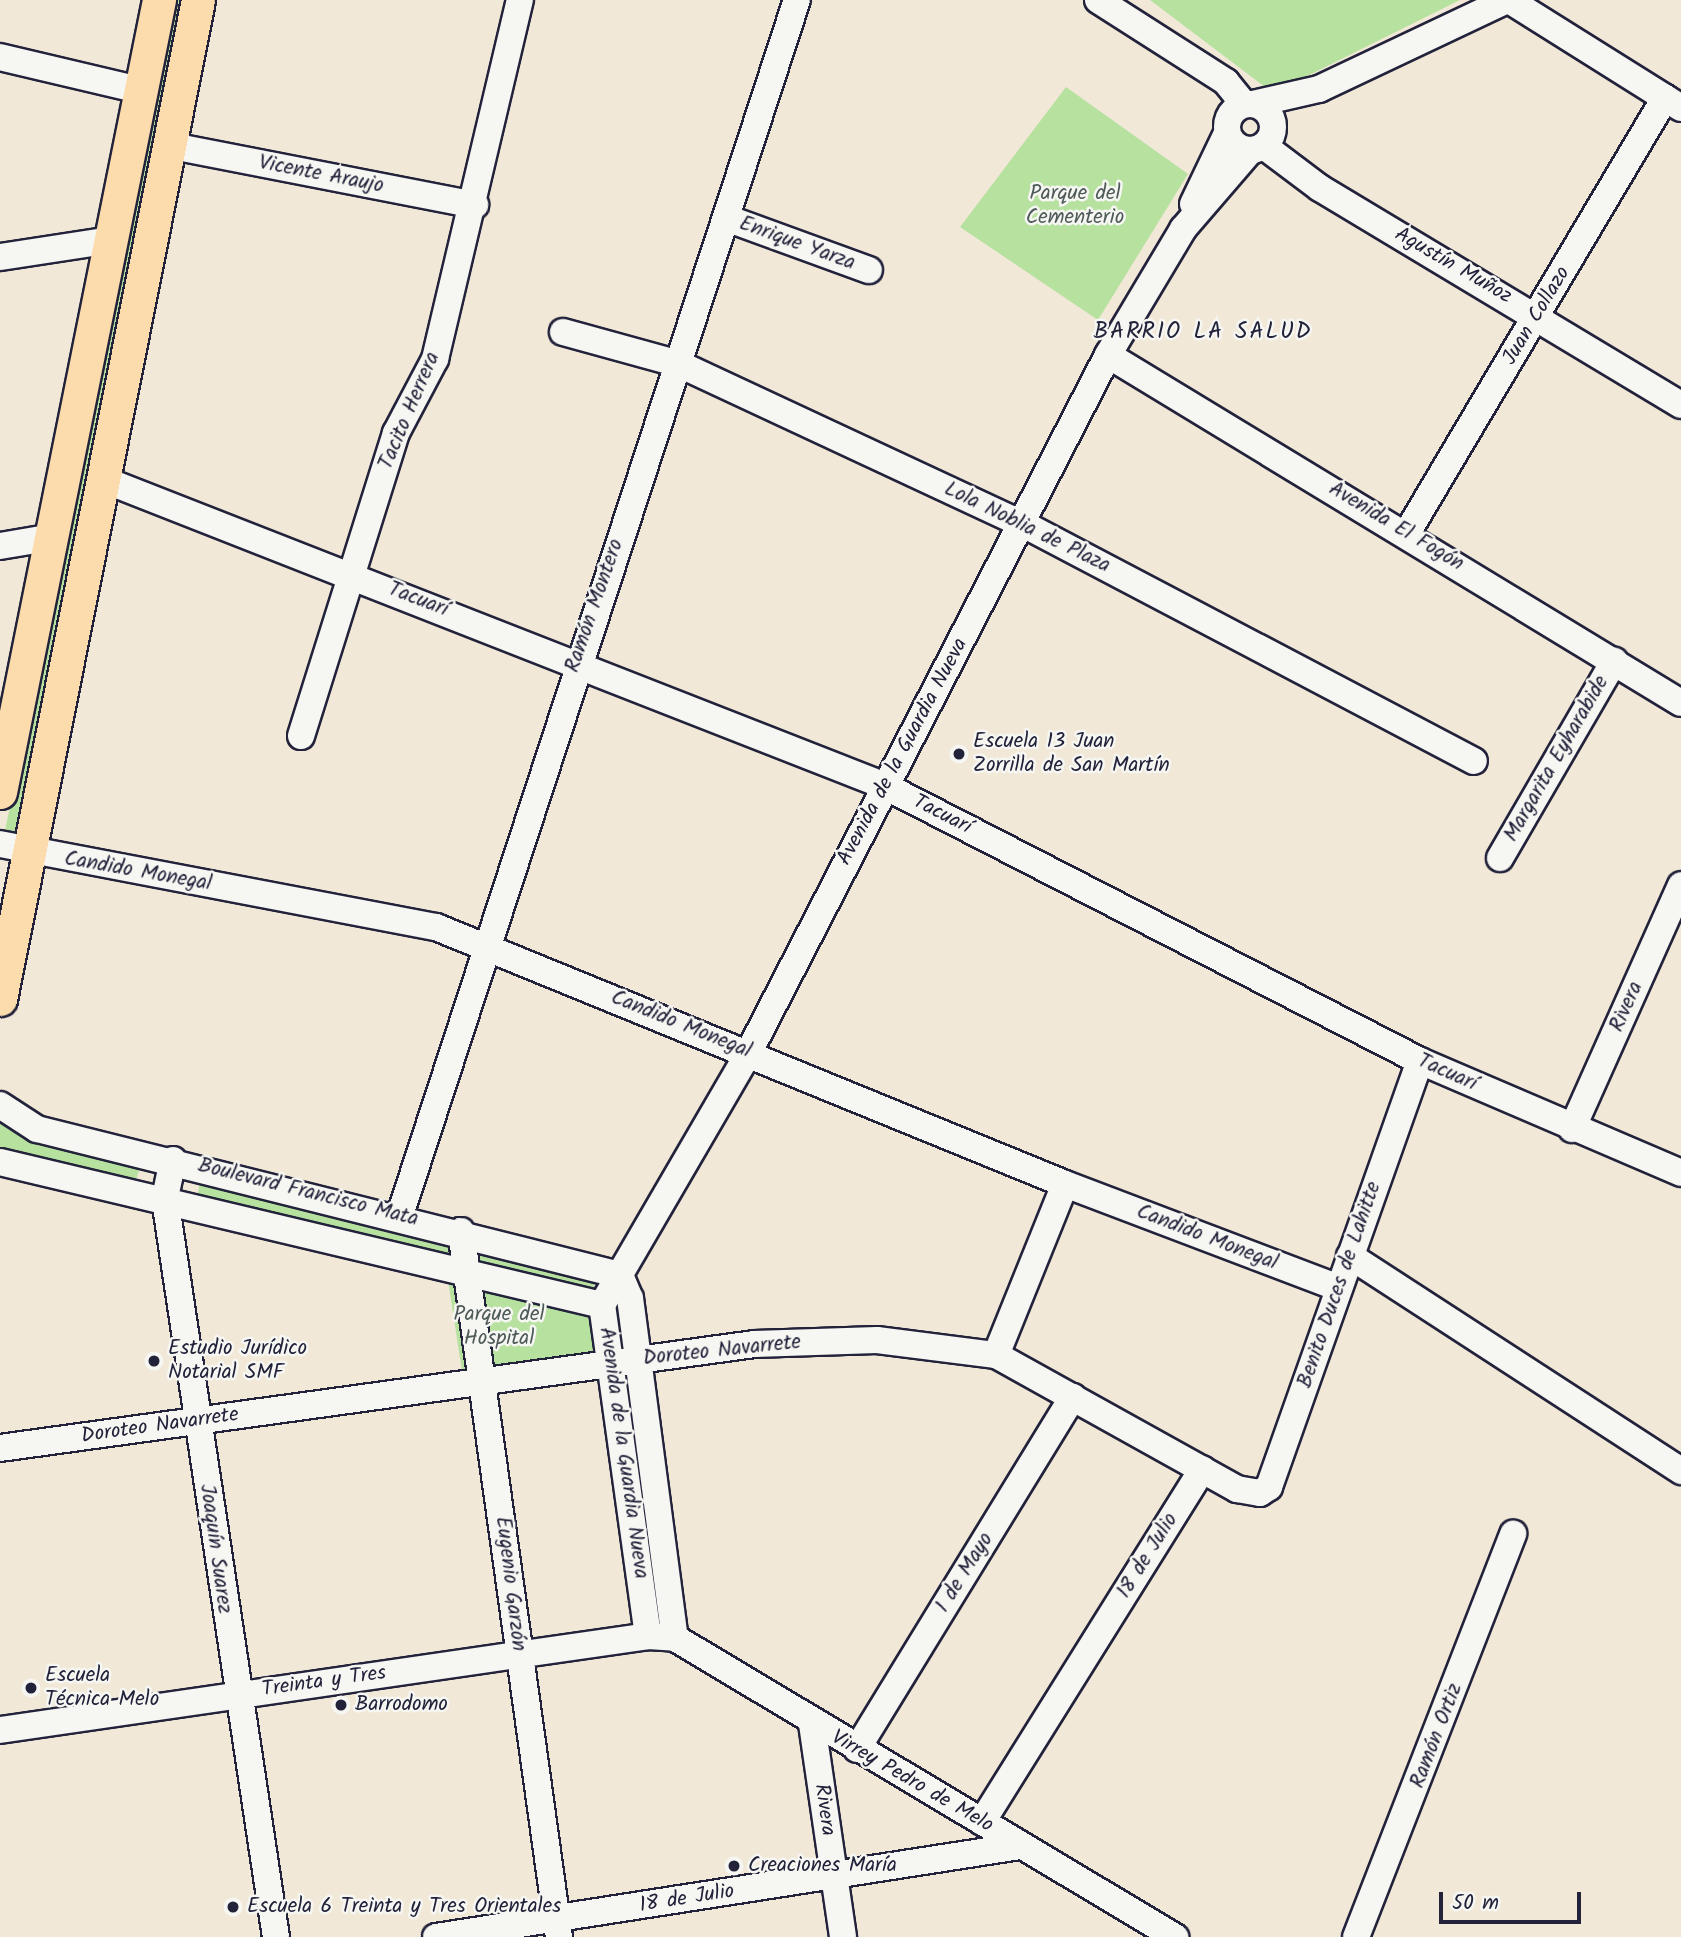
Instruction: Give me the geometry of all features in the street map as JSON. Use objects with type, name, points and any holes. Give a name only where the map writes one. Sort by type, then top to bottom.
[{"type":"main road","points":[[0,792],[48,538],[159,0]]},
{"type":"main road","points":[[0,999],[13,848],[102,479],[198,0]]},
{"type":"street","name":"Tacito Herrera","points":[[301,736],[349,574],[396,433],[435,359],[475,205],[520,0]]},
{"type":"street","name":"Ramón Montero","points":[[400,1215],[575,662],[679,364],[797,0]]},
{"type":"street","points":[[1098,0],[1205,67],[1249,104],[1268,113],[1263,142],[1238,147],[1227,133],[1230,115],[1249,104]]},
{"type":"street","points":[[1508,0],[1673,103]]},
{"type":"street","name":"Avenida de la Guardia Nueva","points":[[1249,104],[1319,89],[1508,0]]},
{"type":"street","points":[[0,57],[140,90]]},
{"type":"street","name":"Avenida de la Guardia Nueva","points":[[1184,229],[1263,142],[1319,89]]},
{"type":"street","name":"Juan Collazo","points":[[1407,533],[1538,316],[1673,103]]},
{"type":"street","name":"Avenida de la Guardia Nueva","points":[[648,1636],[602,1305],[749,1052],[883,785],[1025,524],[1108,355],[1184,229],[1227,133]]},
{"type":"street","name":"Agustín Muñoz","points":[[1263,142],[1320,188],[1538,316],[1681,405]]},
{"type":"street","name":"Vicente Araujo","points":[[167,145],[475,205]]},
{"type":"street","name":"Enrique Yarza","points":[[726,218],[869,270]]},
{"type":"street","points":[[0,257],[111,240]]},
{"type":"street","name":"Lola Noblia de Plaza","points":[[563,332],[679,364],[1025,524],[1474,761]]},
{"type":"street","name":"Avenida El Fogón","points":[[1108,355],[1407,533],[1681,703]]},
{"type":"street","name":"Tacuarí","points":[[102,479],[575,662],[883,785],[1420,1061],[1572,1129],[1681,1173]]},
{"type":"street","points":[[0,546],[48,538]]},
{"type":"street","name":"Margarita Eyharabide","points":[[1500,858],[1614,661]]},
{"type":"street","name":"Candido Monegal","points":[[13,848],[408,920],[484,946],[749,1052],[1065,1184],[1339,1289]]},
{"type":"street","name":"Rivera","points":[[1572,1129],[1681,886]]},
{"type":"street","name":"Benito Duces de Lahitte","points":[[1246,1493],[1269,1486],[1420,1061]]},
{"type":"street","name":"Boulevard Francisco Mata","points":[[0,1105],[37,1129],[400,1215],[620,1275]]},
{"type":"street","name":"Joaquín Suarez","points":[[173,1160],[165,1199],[237,1695],[276,1937]]},
{"type":"street","name":"Boulevard Francisco Mata","points":[[0,1162],[466,1269],[602,1305]]},
{"type":"street","points":[[996,1356],[1065,1184]]},
{"type":"street","name":"Eugenio Garzón","points":[[461,1231],[484,1382],[557,1928]]},
{"type":"street","points":[[1350,1256],[1681,1470]]},
{"type":"street","name":"Avenida de la Guardia Nueva","points":[[620,1275],[639,1360],[675,1638]]},
{"type":"street","name":"Doroteo Navarrete","points":[[0,1448],[754,1344],[877,1340],[996,1356],[1246,1493]]},
{"type":"street","name":"1 de Mayo","points":[[857,1749],[1073,1397]]},
{"type":"street","name":"18 de Julio","points":[[982,1822],[1203,1469]]},
{"type":"street","name":"Ramón Ortiz","points":[[1356,1937],[1513,1534]]},
{"type":"street","name":"Virrey Pedro de Melo","points":[[648,1636],[675,1638],[812,1724],[1175,1937]]},
{"type":"street","name":"Treinta y Tres","points":[[0,1730],[648,1636]]},
{"type":"street","name":"Rivera","points":[[812,1724],[843,1937]]},
{"type":"street","name":"18 de Julio","points":[[436,1937],[557,1928],[834,1875],[1020,1846]]},
{"type":"street","points":[[1126,1908],[1130,1937]]},
{"type":"green space","points":[[173,0],[186,0],[17,833],[5,831]]},
{"type":"green space","points":[[1150,0],[1460,0],[1273,93]]},
{"type":"green space","name":"Parque del Cementerio","points":[[1066,87],[1188,174],[1098,320],[960,227]]},
{"type":"green space","points":[[0,1112],[141,1164],[136,1180],[32,1154],[0,1154]]},
{"type":"green space","points":[[200,1181],[596,1278],[593,1290],[198,1194]]},
{"type":"green space","name":"Parque del Hospital","points":[[447,1274],[593,1313],[598,1352],[462,1371]]},
{"type":"place","name":"Escuela 13 Juan Zorrilla de San Martín","points":[[959,754]]},
{"type":"place","name":"Estudio Jurídico Notarial SMF","points":[[154,1361]]},
{"type":"place","name":"Escuela Técnica Melo","points":[[31,1688]]},
{"type":"place","name":"Barrodomo","points":[[341,1705]]},
{"type":"place","name":"Creaciones María","points":[[734,1866]]},
{"type":"place","name":"Escuela 6 Treinta y Tres Orientales","points":[[233,1907]]},
{"type":"district","name":"BARRIO LA SALUD","points":[[1203,332]]}]
